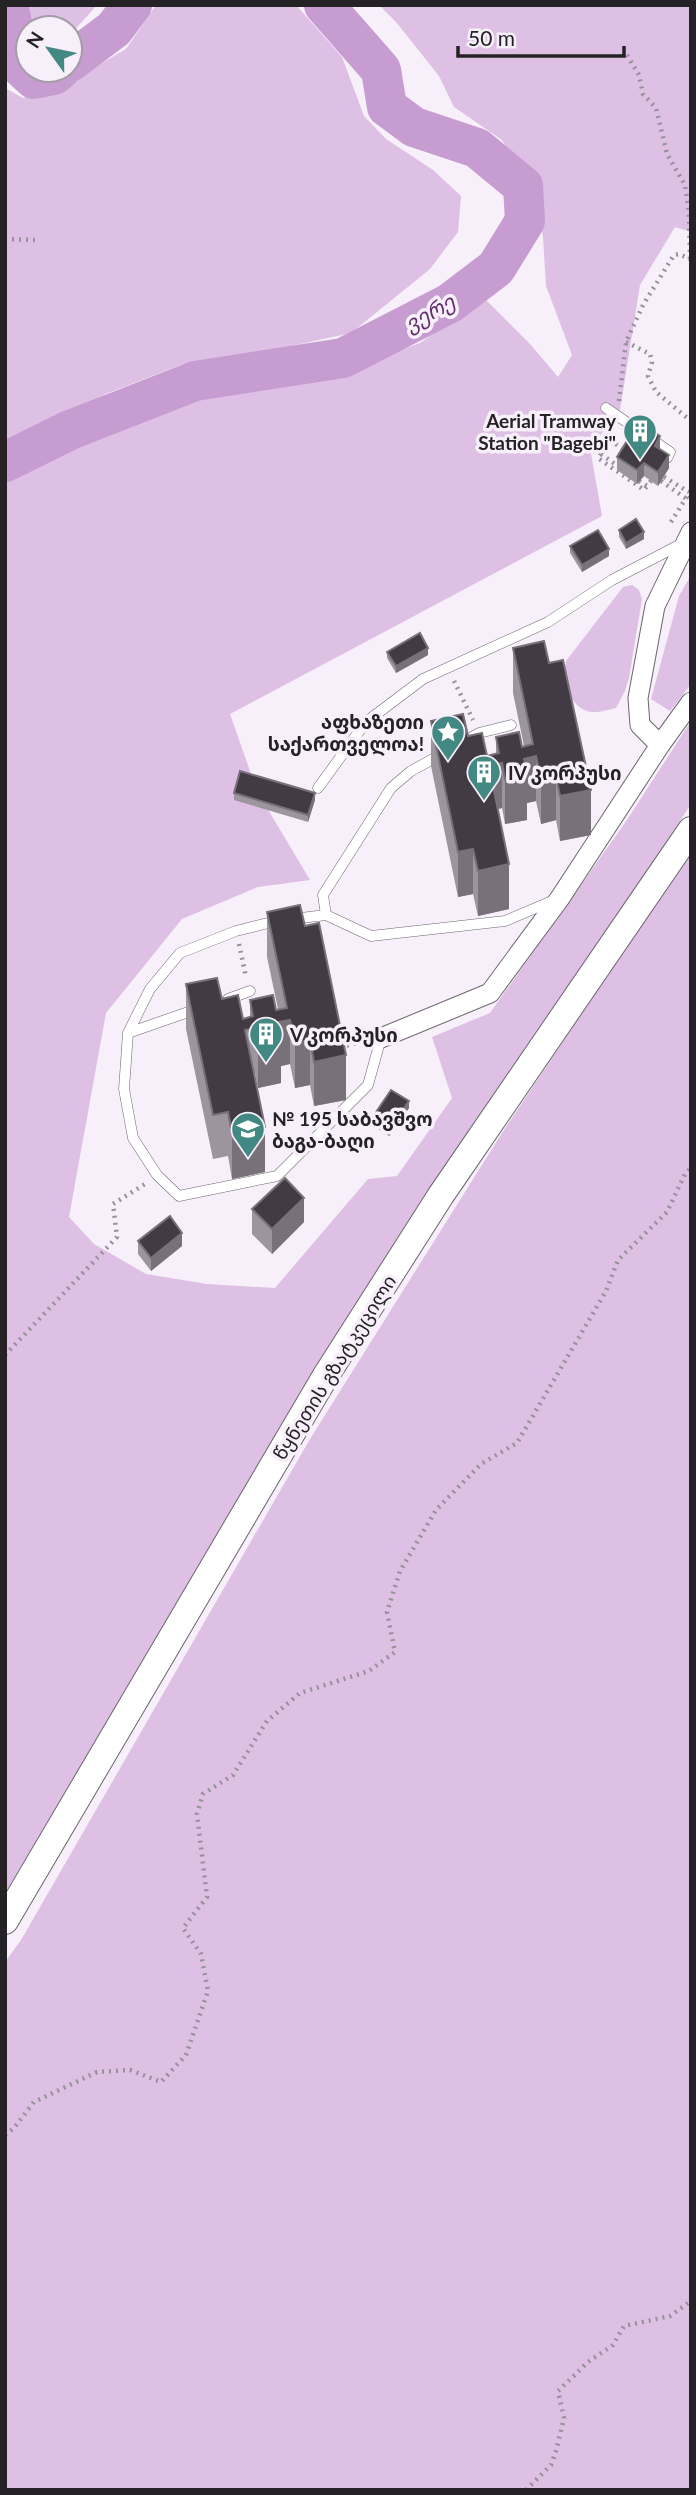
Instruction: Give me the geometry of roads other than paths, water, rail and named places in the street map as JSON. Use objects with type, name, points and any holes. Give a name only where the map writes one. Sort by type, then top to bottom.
[{"type":"main road","name":"წყნეთის გზატკეცილი","points":[[5,1921],[325,1377],[441,1195],[691,830]]},
{"type":"street","points":[[660,745],[640,724],[638,698],[655,606],[688,537]]},
{"type":"street","points":[[381,1038],[490,993],[560,898],[691,702]]},
{"type":"lane","points":[[606,408],[617,411],[670,452],[667,458]]},
{"type":"lane","points":[[318,788],[366,722],[423,679],[548,622],[612,580],[688,537]]},
{"type":"lane","points":[[326,915],[323,895],[391,788],[411,771],[479,733],[511,725]]},
{"type":"lane","points":[[381,1038],[368,1085],[276,1176],[179,1196],[157,1175],[133,1138],[124,1089],[128,1033],[150,989],[180,953],[236,931],[275,921],[326,915],[371,936],[505,920],[560,898]]},
{"type":"lane","points":[[128,1033],[250,991]]},
{"type":"waterway","name":"ვერე","points":[[8,5],[14,32]]},
{"type":"waterway","name":"ვერე","points":[[84,52],[114,29],[132,5]]},
{"type":"waterway","name":"ვერე","points":[[5,462],[70,430],[195,381],[343,358],[450,303],[496,268],[525,221],[523,186],[477,148],[414,127],[387,107],[381,70],[324,5]]},
{"type":"place","name":"Aerial Tramway Station \"Bagebi\"","points":[[640,461]]},
{"type":"place","name":"აფხაზეთი საქართველოა!","points":[[448,762]]},
{"type":"place","name":"IV კორპუსი","points":[[484,802]]},
{"type":"place","name":"V კორპუსი","points":[[266,1064]]},
{"type":"place","name":"№ 195 საბავშვო ბაგა-ბაღი","points":[[248,1159]]}]
